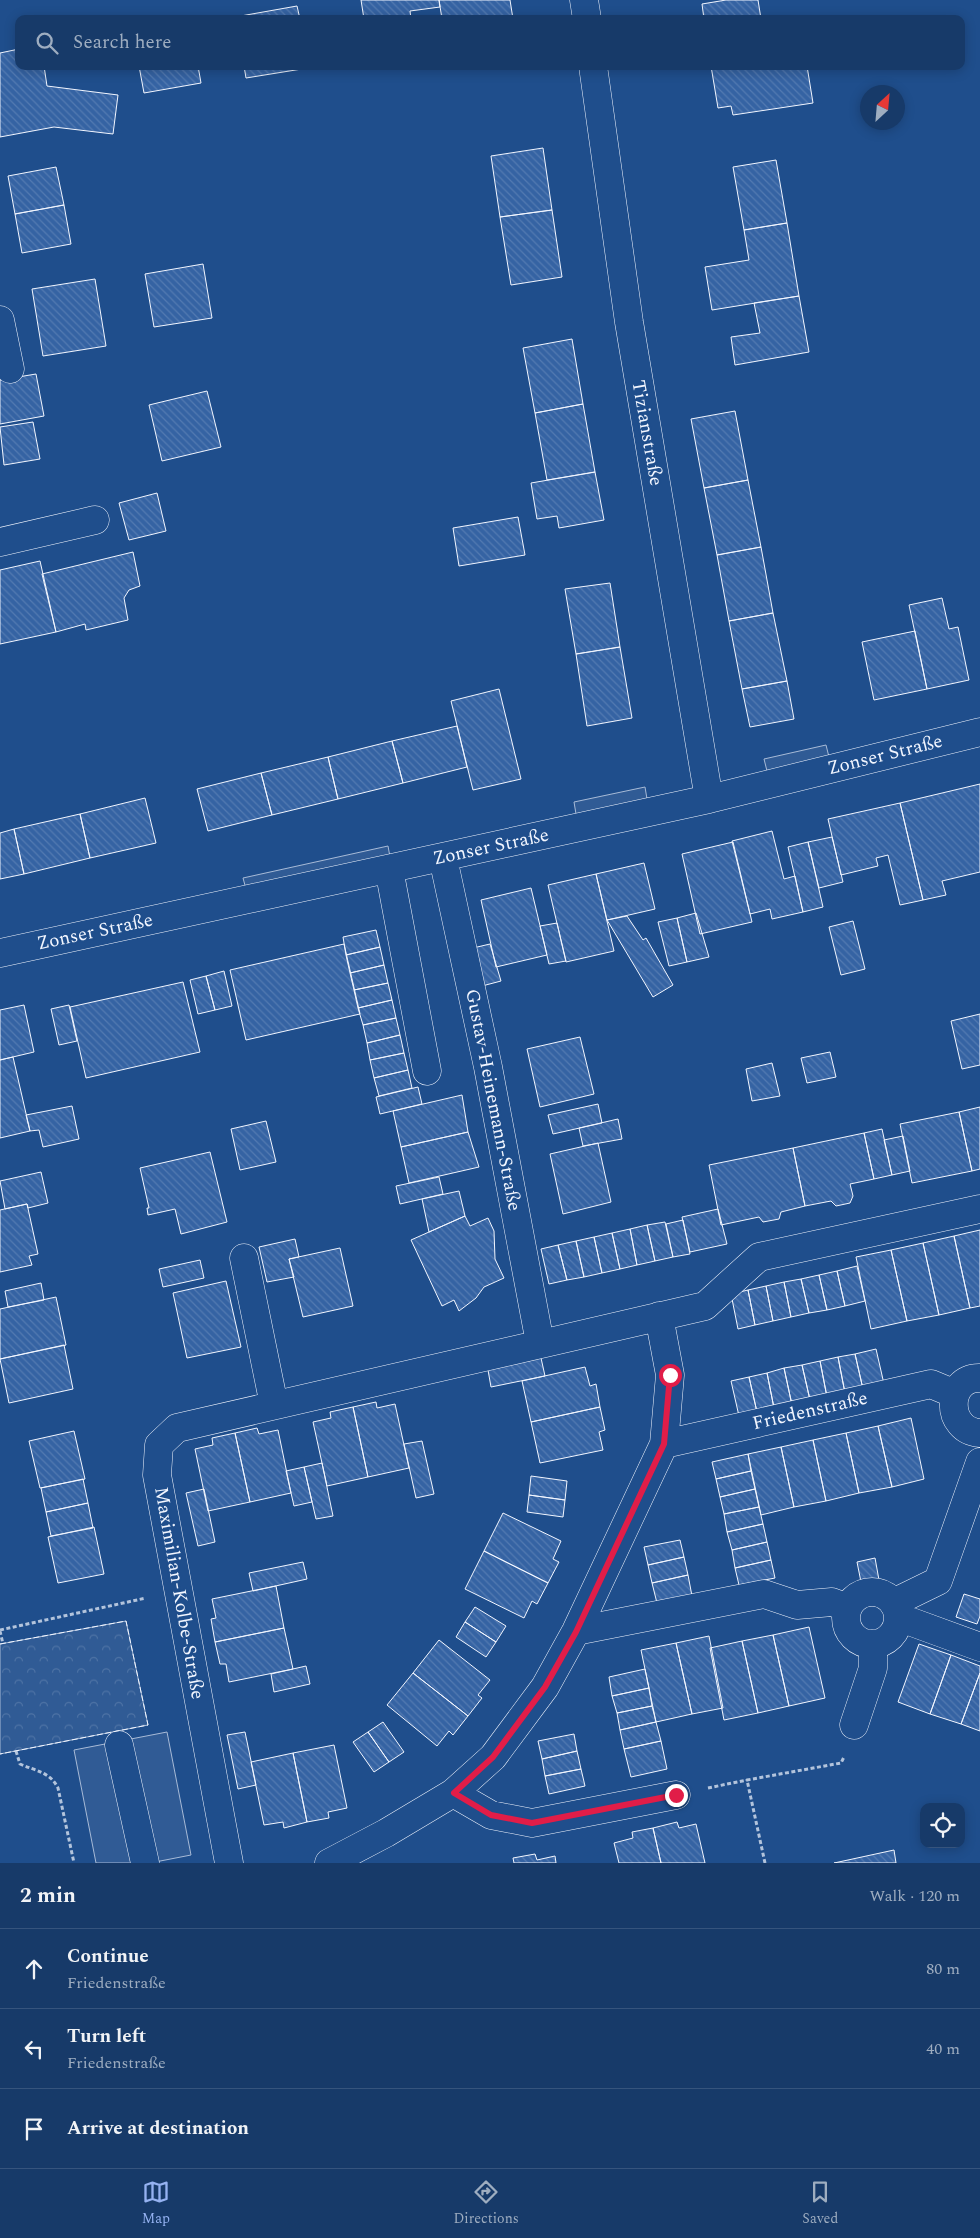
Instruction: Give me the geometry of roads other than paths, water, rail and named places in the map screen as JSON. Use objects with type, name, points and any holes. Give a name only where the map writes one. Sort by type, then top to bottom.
[{"type":"street","points":[[584,0],[586,15]]},
{"type":"street","name":"Tizianstraße","points":[[595,70],[628,322],[709,799]]},
{"type":"street","points":[[0,320],[10,369]]},
{"type":"street","points":[[0,542],[95,520]]},
{"type":"street","name":"Zonser Straße","points":[[0,953],[709,799],[980,732]]},
{"type":"street","name":"Gustav-Heinemann-Straße","points":[[443,858],[488,1067],[540,1344]]},
{"type":"street","points":[[389,869],[427,1071]]},
{"type":"street","name":"Maximilian-Kolbe-Straße","points":[[229,1863],[157,1475],[159,1445],[176,1428],[705,1306],[759,1257],[980,1209]]},
{"type":"street","points":[[244,1258],[274,1405]]},
{"type":"street","points":[[329,1863],[386,1833],[454,1793],[493,1757],[545,1687],[576,1632],[664,1444],[670,1375],[659,1316]]},
{"type":"street","points":[[980,1378],[968,1381],[956,1394],[953,1402],[956,1418],[967,1430],[980,1432]]},
{"type":"street","name":"Friedenstraße","points":[[664,1444],[931,1384],[956,1394]]},
{"type":"street","points":[[895,1610],[938,1581],[980,1462]]},
{"type":"street","points":[[895,1610],[894,1633],[881,1643],[873,1644],[856,1639],[846,1625],[848,1608],[854,1600],[869,1593],[878,1593],[895,1610],[980,1647]]},
{"type":"street","points":[[576,1632],[764,1594],[797,1605],[832,1602],[848,1608]]},
{"type":"street","points":[[854,1725],[874,1668],[873,1644]]},
{"type":"street","points":[[119,1745],[144,1863]]},
{"type":"street","points":[[454,1793],[491,1815],[532,1823],[676,1795]]}]
